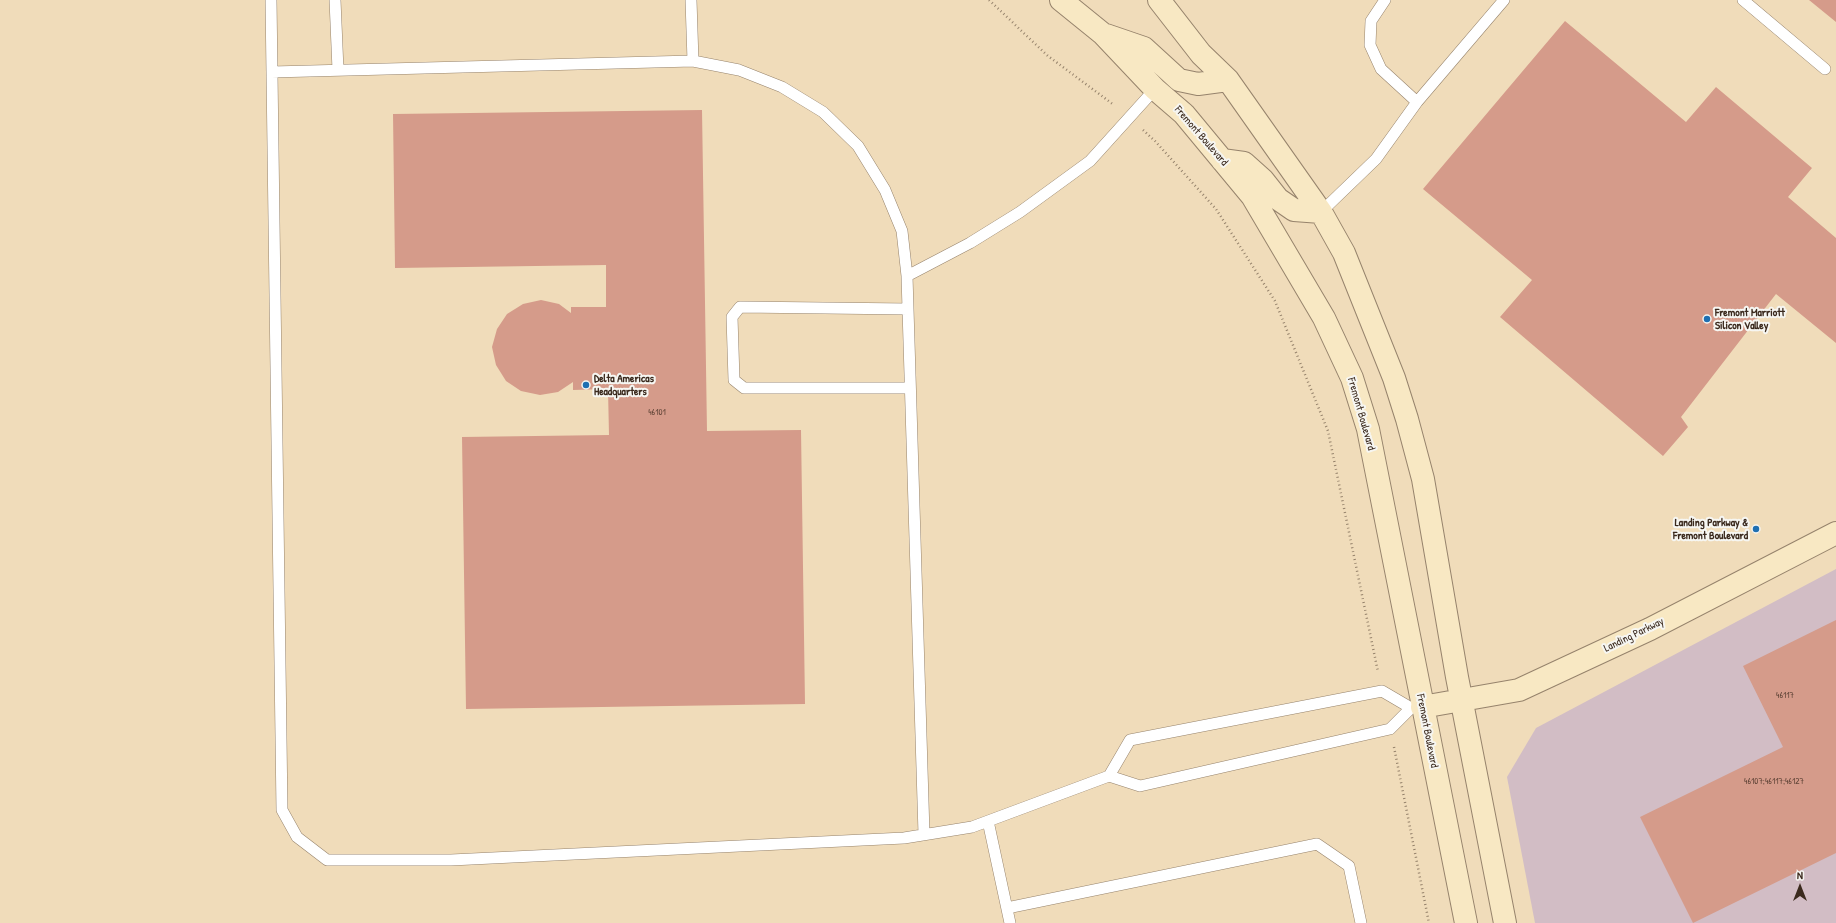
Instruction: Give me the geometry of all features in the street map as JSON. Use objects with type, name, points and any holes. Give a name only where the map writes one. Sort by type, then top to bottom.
[{"type":"main road","name":"Fremont Boulevard","points":[[1061,0],[1103,34],[1155,89],[1184,114],[1252,196],[1324,318],[1352,378],[1368,429],[1417,708],[1466,923]]},
{"type":"main road","points":[[1159,0],[1201,54],[1228,80],[1321,212],[1344,253],[1373,321],[1407,419],[1423,479],[1462,700],[1505,923]]},
{"type":"main road","points":[[1103,34],[1144,48],[1179,80],[1198,84],[1228,80]]},
{"type":"main road","points":[[1222,160],[1244,163],[1263,180],[1278,199],[1294,210],[1321,212]]},
{"type":"main road","name":"Landing Parkway","points":[[1417,708],[1519,690],[1650,629],[1836,533]]},
{"type":"lane","points":[[271,0],[282,810],[297,837],[327,860],[451,860],[904,838],[972,827],[1109,776],[1140,786],[1390,729],[1417,708],[1382,692],[1130,740],[1109,776]]},
{"type":"lane","points":[[335,0],[338,70]]},
{"type":"lane","points":[[691,0],[694,61]]},
{"type":"lane","points":[[1385,0],[1371,21],[1370,44],[1381,69],[1417,102]]},
{"type":"lane","points":[[1321,212],[1376,158],[1417,102],[1504,0]]},
{"type":"lane","points":[[1743,0],[1825,69]]},
{"type":"lane","points":[[272,72],[694,61],[739,70],[782,87],[823,112],[858,146],[885,190],[902,231],[907,276],[924,834]]},
{"type":"lane","points":[[907,276],[970,243],[1020,212],[1090,161],[1128,117],[1155,89]]},
{"type":"lane","points":[[908,309],[740,308],[732,317],[734,380],[744,388],[910,388]]},
{"type":"lane","points":[[988,821],[1010,923]]},
{"type":"lane","points":[[1006,908],[1317,844],[1349,866],[1361,923]]},
{"type":"path","points":[[989,0],[1048,56],[1114,104],[1155,141],[1216,209],[1275,300],[1328,431],[1382,692]]},
{"type":"path","points":[[1390,729],[1428,923]]},
{"type":"shaded area","points":[[1836,569],[1836,923],[1535,923],[1507,777],[1536,728]]},
{"type":"building","points":[[1809,0],[1836,0],[1836,22]]},
{"type":"building","points":[[1565,21],[1686,122],[1716,87],[1812,168],[1788,197],[1836,238],[1836,343],[1776,294],[1681,417],[1688,427],[1663,456],[1500,317],[1532,280],[1423,189]]},
{"type":"building","points":[[702,110],[707,431],[801,430],[805,704],[466,709],[462,437],[609,435],[608,389],[573,390],[573,382],[558,392],[540,395],[521,391],[506,381],[496,365],[492,347],[497,329],[507,314],[523,304],[541,300],[559,304],[571,313],[571,307],[606,307],[606,265],[395,268],[393,114]]},
{"type":"building","points":[[1836,620],[1836,853],[1693,923],[1640,817],[1783,747],[1743,666]]},
{"type":"place","name":"Fremont Marriott Silicon Valley","points":[[1707,319]]},
{"type":"place","name":"Delta Americas Headquarters","points":[[586,385]]},
{"type":"place","name":"Landing Parkway & Fremont Boulevard","points":[[1756,529]]}]
